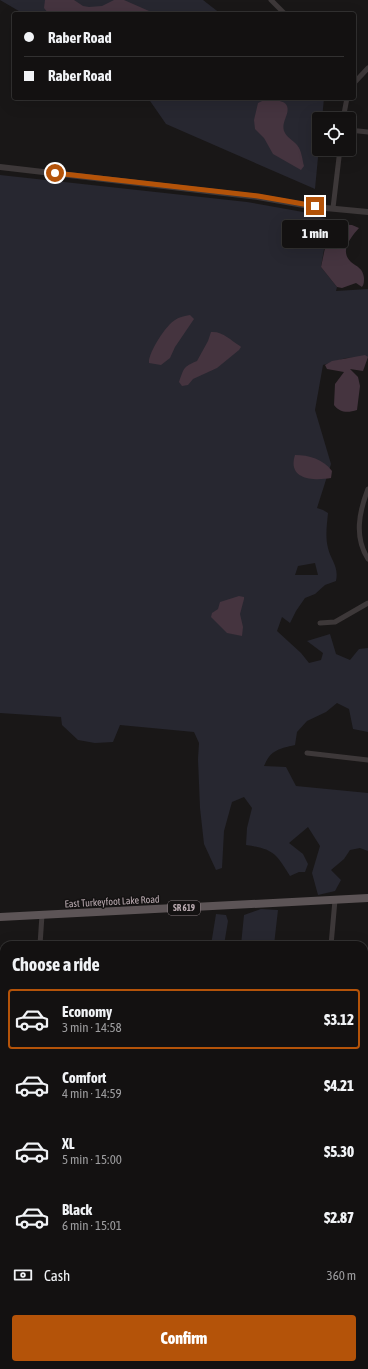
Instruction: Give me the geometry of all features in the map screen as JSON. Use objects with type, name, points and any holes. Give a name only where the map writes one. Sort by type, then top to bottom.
[{"type":"main road","name":"East Turkeyfoot Lake Road","points":[[0,917],[368,898]]},
{"type":"street","points":[[271,0],[283,12]]},
{"type":"street","points":[[356,79],[368,68]]},
{"type":"street","points":[[344,112],[347,100]]},
{"type":"street","points":[[356,131],[368,132]]},
{"type":"street","points":[[333,208],[339,156]]},
{"type":"street","points":[[0,167],[258,196],[315,206],[368,212]]},
{"type":"street","points":[[368,489],[360,513],[359,529],[362,548],[368,559]]},
{"type":"street","points":[[320,622],[335,622],[368,603]]},
{"type":"street","points":[[307,753],[368,760]]},
{"type":"street","points":[[331,941],[335,900]]},
{"type":"street","points":[[40,941],[42,915]]},
{"type":"shaded area","points":[[0,0],[203,0],[218,12],[21,12]]},
{"type":"shaded area","points":[[45,0],[74,0],[83,6],[89,7],[102,6],[114,0],[124,0],[149,12],[47,12],[44,8]]},
{"type":"shaded area","points":[[149,100],[324,100],[323,112],[312,112],[312,156],[318,156],[315,189],[166,124]]},
{"type":"shaded area","points":[[264,100],[276,100],[286,104],[288,109],[283,128],[300,150],[304,166],[301,170],[273,154],[264,138],[255,129],[254,120],[258,103]]},
{"type":"shaded area","points":[[0,175],[247,202],[303,212],[326,219],[327,232],[321,267],[337,287],[336,291],[368,289],[368,357],[346,358],[323,365],[315,410],[331,464],[317,508],[328,513],[326,530],[327,544],[329,553],[336,567],[336,581],[325,585],[315,594],[305,598],[290,623],[282,617],[277,631],[301,653],[309,663],[321,660],[323,653],[307,641],[330,634],[336,654],[350,660],[359,649],[368,648],[368,732],[353,729],[349,709],[337,703],[326,712],[307,721],[297,732],[295,745],[272,753],[264,766],[286,767],[296,786],[368,793],[368,851],[360,848],[350,850],[344,859],[331,870],[341,880],[335,891],[318,895],[312,873],[320,846],[308,827],[289,843],[303,854],[308,864],[305,872],[299,872],[290,876],[273,853],[262,848],[246,845],[247,828],[252,808],[244,797],[232,802],[224,831],[222,868],[216,870],[204,844],[200,808],[198,759],[199,743],[194,732],[120,725],[113,742],[95,743],[78,740],[62,725],[61,717],[0,713]],"holes":[[[315,563],[318,575],[295,575],[298,566]]]},
{"type":"shaded area","points":[[334,224],[352,225],[359,228],[350,240],[346,253],[351,262],[362,272],[364,284],[362,287],[356,283],[342,288],[337,287],[321,267],[329,229]]},
{"type":"shaded area","points":[[190,315],[194,319],[175,347],[170,358],[161,365],[149,363],[149,358],[154,346],[167,327],[177,319]]},
{"type":"shaded area","points":[[211,332],[223,334],[241,347],[217,368],[193,379],[188,385],[182,386],[179,382],[183,371],[186,367],[197,361],[208,341]]},
{"type":"shaded area","points":[[365,355],[368,357],[363,371],[350,369],[358,377],[360,386],[357,410],[347,412],[339,410],[334,405],[335,384],[344,372],[327,369],[325,365],[332,361]]},
{"type":"shaded area","points":[[295,455],[315,458],[324,463],[332,471],[331,478],[310,479],[298,474],[295,470]]},
{"type":"shaded area","points":[[239,596],[244,597],[240,614],[243,627],[242,636],[227,633],[211,617],[212,613],[218,609],[220,602]]},
{"type":"shaded area","points":[[261,909],[278,910],[274,941],[241,941],[244,915]]},
{"type":"shaded area","points":[[216,914],[226,915],[228,921],[225,941],[212,941]]},
{"type":"route","points":[[55,173],[258,196],[315,206]]}]
